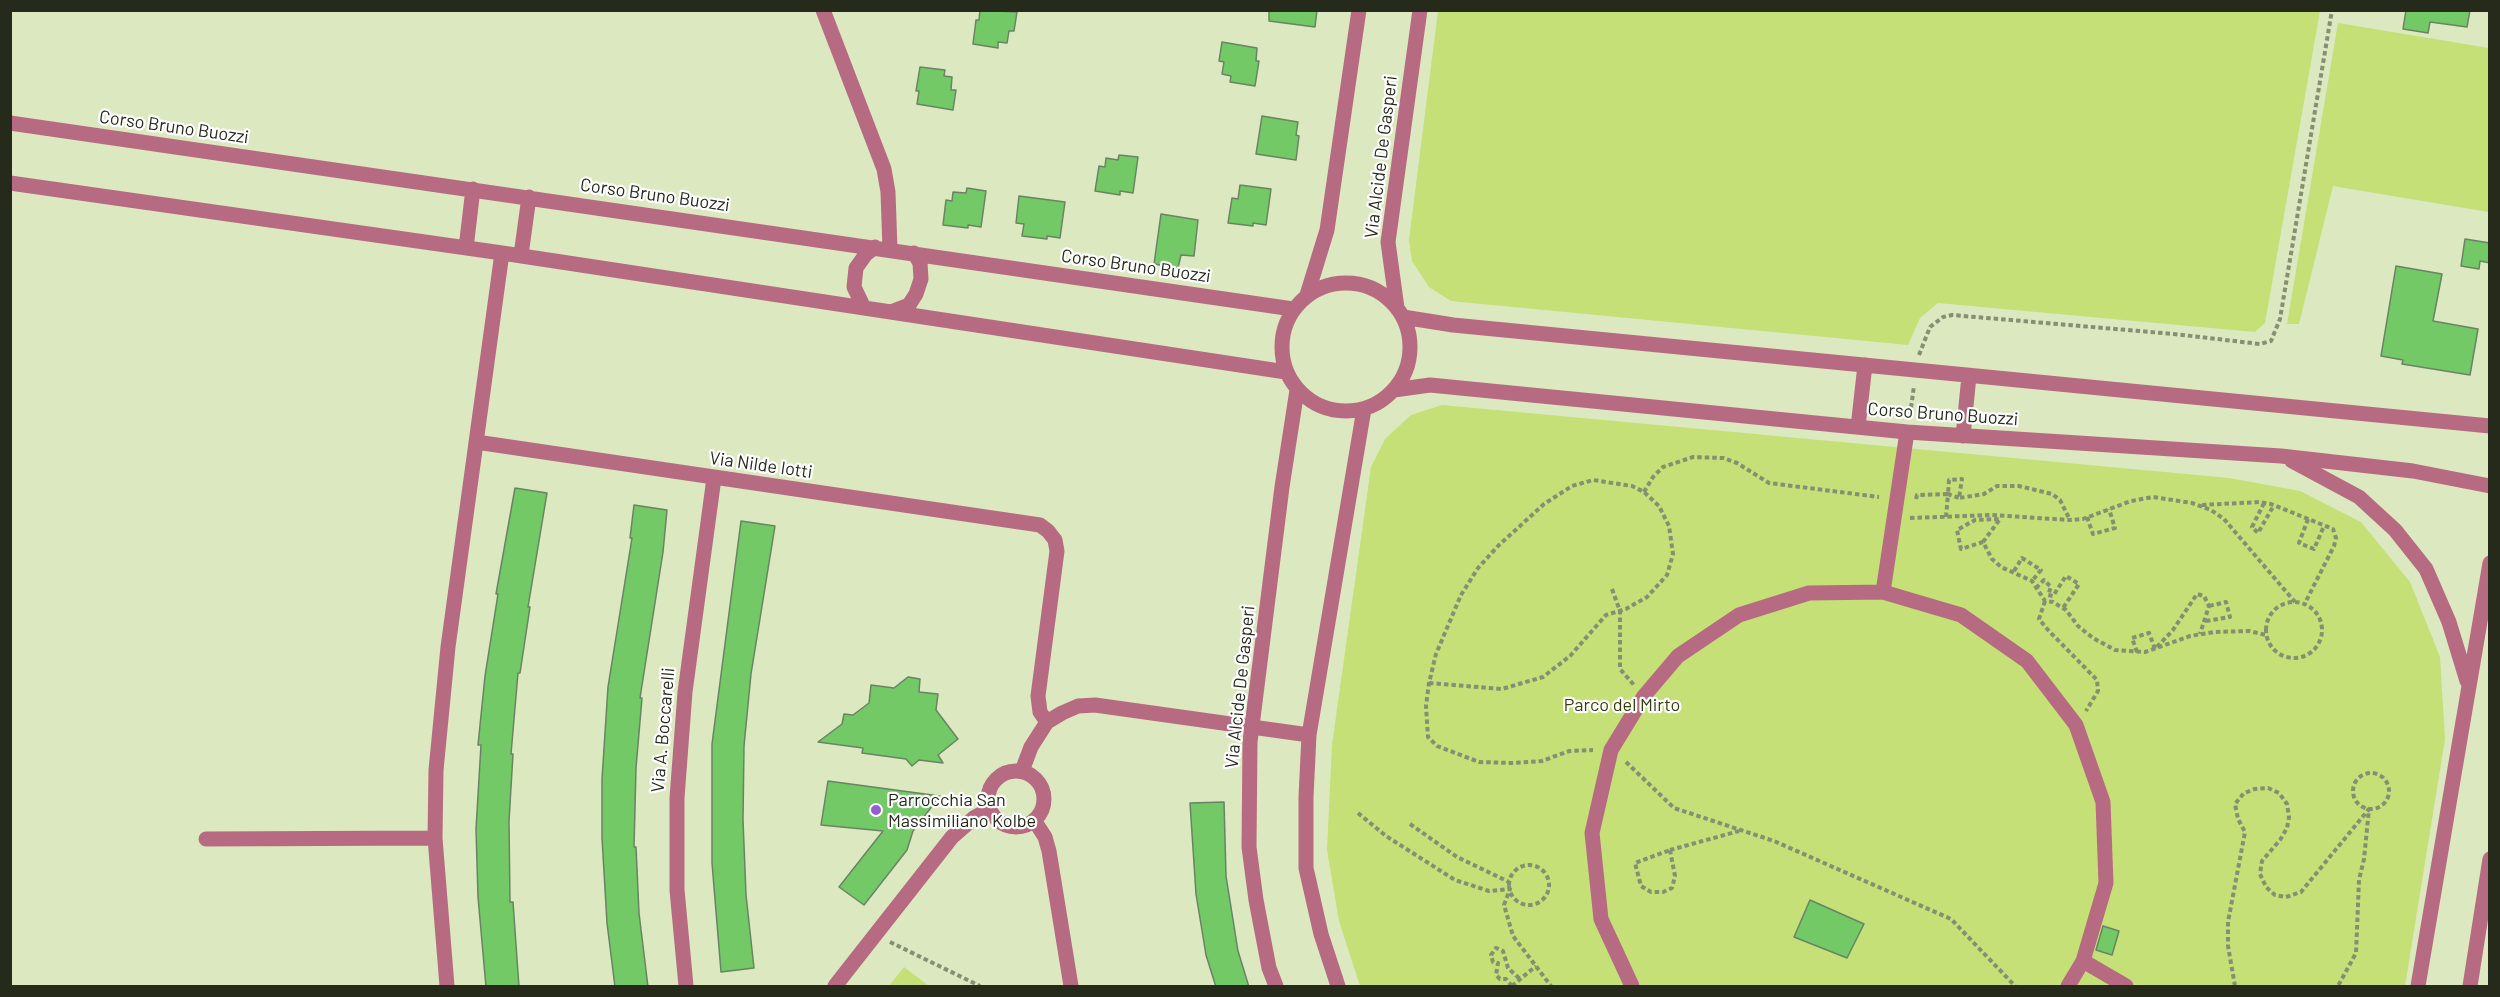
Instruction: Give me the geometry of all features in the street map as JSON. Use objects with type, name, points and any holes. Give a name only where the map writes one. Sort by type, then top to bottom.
[{"type":"street","points":[[823,10],[884,169],[888,192],[883,248],[866,254],[856,268],[854,287],[864,308]]},
{"type":"street","points":[[1306,296],[1327,230],[1359,10]]},
{"type":"street","name":"Via Alcide De Gasperi","points":[[1400,313],[1388,242],[1420,10]]},
{"type":"street","name":"Corso Bruno Buozzi","points":[[10,123],[1293,309]]},
{"type":"street","points":[[10,183],[520,255],[1286,372]]},
{"type":"street","points":[[466,248],[473,189]]},
{"type":"street","points":[[520,255],[529,197]]},
{"type":"street","points":[[447,987],[435,838],[436,770],[441,713],[502,253]]},
{"type":"street","points":[[891,312],[909,305],[916,294],[921,279],[920,262],[915,253]]},
{"type":"street","points":[[1344,282],[1364,285],[1382,294],[1400,313],[1409,336],[1409,355],[1404,373],[1394,390],[1380,401],[1364,409],[1346,412],[1328,409],[1311,402],[1297,390],[1286,372],[1281,351],[1284,329],[1293,309],[1306,296],[1324,286],[1344,282]]},
{"type":"street","points":[[1400,313],[1453,325],[2490,426]]},
{"type":"street","points":[[1858,428],[1865,365]]},
{"type":"street","points":[[1963,436],[1969,376]]},
{"type":"street","name":"Corso Bruno Buozzi","points":[[1394,390],[1430,386],[1858,428],[2281,456],[2413,471],[2490,486]]},
{"type":"street","name":"Via Alcide De Gasperi","points":[[1276,987],[1269,968],[1249,847],[1252,727],[1282,488],[1297,390]]},
{"type":"street","points":[[1338,987],[1321,934],[1306,868],[1309,735],[1364,409]]},
{"type":"street","points":[[1883,592],[1907,432]]},
{"type":"street","name":"Via Nilde Iotti","points":[[476,442],[1040,525],[1055,540],[1057,551],[1038,696],[1040,712],[1047,722]]},
{"type":"street","points":[[2281,456],[2359,496],[2395,530],[2426,569],[2449,622],[2468,685]]},
{"type":"street","name":"Via A. Boccarelli","points":[[686,987],[677,890],[677,798],[684,692],[714,477]]},
{"type":"street","points":[[2418,987],[2490,563]]},
{"type":"street","points":[[1632,987],[1601,918],[1592,833],[1611,750],[1644,696],[1678,656],[1739,615],[1809,593],[1883,592],[1960,615],[2027,661],[2076,725],[2103,802],[2106,883],[2083,961],[2068,987]]},
{"type":"street","points":[[1022,771],[1035,741],[1047,722],[1078,706],[1095,705],[1309,735]]},
{"type":"street","points":[[1022,771],[1037,780],[1042,788],[1043,807],[1034,820],[1024,826],[1005,825],[990,809],[988,795],[997,778],[1004,773],[1022,771]]},
{"type":"street","points":[[835,987],[952,837],[975,817],[990,809]]},
{"type":"street","points":[[1034,820],[1045,837],[1049,851],[1071,987]]},
{"type":"street","points":[[206,839],[435,838]]},
{"type":"street","points":[[2469,987],[2490,859]]},
{"type":"street","points":[[2083,961],[2126,987]]},
{"type":"path","points":[[1907,432],[1922,344],[1930,327],[1943,316],[2174,334],[2260,344],[2271,341],[2280,319],[2332,10]]},
{"type":"path","points":[[1644,492],[1653,477],[1663,467],[1693,457],[1730,460],[1769,483],[1897,498]]},
{"type":"path","points":[[1429,683],[1502,689],[1543,677],[1570,656],[1606,615],[1620,611],[1647,597],[1667,576],[1673,554],[1669,526],[1659,506],[1644,492],[1632,486],[1593,480],[1572,486],[1544,504],[1498,546],[1478,568],[1461,595],[1436,654],[1429,683],[1426,706],[1428,737],[1437,746],[1479,762],[1512,763],[1542,760],[1569,751],[1611,750],[1637,770],[1674,808],[1774,841],[1951,920],[2015,987]]},
{"type":"path","points":[[1946,517],[1949,480],[1962,480],[1959,498]]},
{"type":"path","points":[[1912,518],[1917,495],[1947,494],[1959,498],[1984,494],[1997,486],[2019,486],[2052,494],[2060,500],[2070,520]]},
{"type":"path","points":[[2019,486],[2031,489]]},
{"type":"path","points":[[1894,518],[2012,516],[2070,520],[2087,517],[2131,501],[2153,497],[2198,506],[2211,510],[2224,519],[2295,602]]},
{"type":"path","points":[[2264,503],[2252,527],[2258,533],[2274,505]]},
{"type":"path","points":[[2198,506],[2264,503],[2333,529],[2336,538],[2334,546],[2305,603]]},
{"type":"path","points":[[2087,517],[2093,534],[2115,528],[2109,509]]},
{"type":"path","points":[[2000,519],[1983,542],[1962,549],[1957,530],[1975,520],[2000,519]]},
{"type":"path","points":[[2308,519],[2299,543],[2314,549],[2324,526]]},
{"type":"path","points":[[1983,542],[1992,559],[2001,567],[2032,581],[2045,601]]},
{"type":"path","points":[[2014,571],[2022,558],[2041,570],[2032,581]]},
{"type":"path","points":[[2037,588],[2044,580],[2051,587],[2048,595],[2054,596],[2066,576],[2079,584],[2063,608]]},
{"type":"path","points":[[1612,589],[1620,611],[1620,669],[1644,696]]},
{"type":"path","points":[[2155,649],[2173,630],[2197,594],[2204,596],[2209,606],[2200,634]]},
{"type":"path","points":[[2045,601],[2053,602],[2063,608],[2078,626],[2093,638],[2115,650],[2137,652],[2155,649],[2200,634],[2242,631],[2266,635]]},
{"type":"path","points":[[2045,601],[2039,619],[2049,632],[2091,671],[2097,681],[2098,691],[2094,700],[2076,725]]},
{"type":"path","points":[[2206,621],[2230,618],[2226,602],[2209,606]]},
{"type":"path","points":[[2295,602],[2305,603],[2313,608],[2322,625],[2319,644],[2313,652],[2296,659],[2287,658],[2271,648],[2266,635],[2267,621],[2278,607],[2295,602]]},
{"type":"path","points":[[2137,652],[2132,638],[2149,633],[2155,649]]},
{"type":"path","points":[[2235,987],[2228,946],[2229,922],[2245,832],[2238,819],[2235,804],[2244,793],[2268,788],[2279,793],[2287,804],[2289,817],[2287,828],[2262,861],[2260,874],[2270,891],[2275,895],[2286,897],[2301,892],[2369,809],[2382,806],[2390,790],[2385,778],[2374,772],[2363,774],[2353,788],[2355,800],[2369,809]]},
{"type":"path","points":[[2338,987],[2356,953],[2359,880],[2364,859],[2369,809]]},
{"type":"path","points":[[1358,813],[1399,845],[1455,880],[1489,891],[1510,889]]},
{"type":"path","points":[[1410,824],[1457,857],[1509,882]]},
{"type":"path","points":[[1670,850],[1675,876],[1672,888],[1663,892],[1651,892],[1641,886],[1635,863],[1670,850],[1739,830]]},
{"type":"path","points":[[1528,864],[1541,868],[1549,879],[1549,886],[1545,898],[1534,904],[1522,903],[1516,900],[1509,882],[1515,870],[1528,864]]},
{"type":"path","points":[[1510,889],[1504,905],[1513,936],[1551,987]]},
{"type":"path","points":[[877,933],[902,950],[980,987]]},
{"type":"path","points":[[1521,980],[1508,968],[1503,951],[1496,948],[1492,958],[1498,965],[1496,975],[1500,979],[1506,979],[1512,986],[1521,980],[1536,966]]},
{"type":"green space","points":[[1438,11],[2320,11],[2265,323],[2255,332],[1938,303],[1920,318],[1908,345],[1451,301],[1429,287],[1412,261],[1409,240]]},
{"type":"green space","points":[[2338,23],[2489,48],[2489,212],[2333,186],[2299,324],[2287,324]]},
{"type":"green space","name":"Parco del Mirto","points":[[1442,405],[2229,478],[2300,491],[2361,522],[2410,582],[2440,657],[2445,739],[2405,986],[1360,986],[1339,921],[1327,850],[1332,745],[1371,467],[1385,439],[1411,415]]},
{"type":"green space","points":[[904,967],[929,986],[889,986]]},
{"type":"building","points":[[980,10],[1017,12],[1014,31],[1009,31],[1007,43],[998,42],[998,48],[973,44],[976,20],[979,20]]},
{"type":"building","points":[[1269,10],[1317,10],[1315,27],[1269,21]]},
{"type":"building","points":[[2406,10],[2470,10],[2467,27],[2430,22],[2428,33],[2403,29]]},
{"type":"building","points":[[1222,42],[1257,48],[1256,61],[1259,61],[1255,86],[1230,82],[1231,76],[1222,74],[1224,62],[1219,61]]},
{"type":"building","points":[[920,67],[945,70],[944,76],[952,77],[951,90],[956,90],[953,110],[917,104],[919,91],[916,91]]},
{"type":"building","points":[[1262,116],[1298,122],[1296,160],[1256,154]]},
{"type":"building","points":[[1119,155],[1138,157],[1133,193],[1120,191],[1120,195],[1095,191],[1099,166],[1105,167],[1106,158],[1118,160]]},
{"type":"building","points":[[1240,185],[1271,189],[1266,225],[1228,223],[1232,198],[1238,199]]},
{"type":"building","points":[[967,188],[986,191],[981,227],[943,225],[946,200],[952,201],[953,192],[966,193]]},
{"type":"building","points":[[1019,196],[1065,202],[1060,238],[1022,236],[1024,224],[1016,223]]},
{"type":"building","points":[[1161,214],[1198,220],[1194,256],[1181,255],[1178,268],[1154,264]]},
{"type":"building","points":[[2465,239],[2490,243],[2490,263],[2480,261],[2479,269],[2461,266]]},
{"type":"building","points":[[2396,266],[2442,274],[2433,321],[2478,329],[2470,375],[2402,364],[2403,360],[2381,356]]},
{"type":"building","points":[[515,488],[547,493],[528,607],[530,607],[520,673],[518,673],[511,754],[513,754],[509,821],[510,902],[513,902],[519,987],[486,987],[478,897],[476,829],[481,745],[478,745],[485,676],[498,594],[496,594]]},
{"type":"building","points":[[634,505],[667,510],[663,552],[640,698],[642,698],[636,768],[634,847],[636,847],[639,913],[648,987],[615,987],[607,923],[602,838],[602,779],[608,687],[632,538],[630,538]]},
{"type":"building","points":[[741,521],[775,526],[751,674],[744,746],[743,820],[746,895],[754,968],[721,972],[712,863],[712,744]]},
{"type":"building","points":[[908,677],[920,679],[919,692],[938,694],[936,710],[958,739],[938,755],[943,763],[919,760],[912,766],[906,759],[862,753],[863,748],[818,742],[842,724],[844,714],[853,715],[869,703],[871,685],[894,688]]},
{"type":"building","name":"Parrocchia San Massimiliano Kolbe","points":[[828,781],[940,796],[913,831],[907,850],[864,905],[839,887],[883,831],[821,825]]},
{"type":"building","points":[[1224,802],[1226,876],[1238,951],[1249,987],[1216,987],[1206,955],[1196,894],[1190,803]]},
{"type":"building","points":[[1810,900],[1864,924],[1847,958],[1794,937]]},
{"type":"building","points":[[2103,926],[2119,931],[2112,955],[2096,950]]},
{"type":"place","name":"Parrocchia San Massimiliano Kolbe","points":[[876,810]]}]
